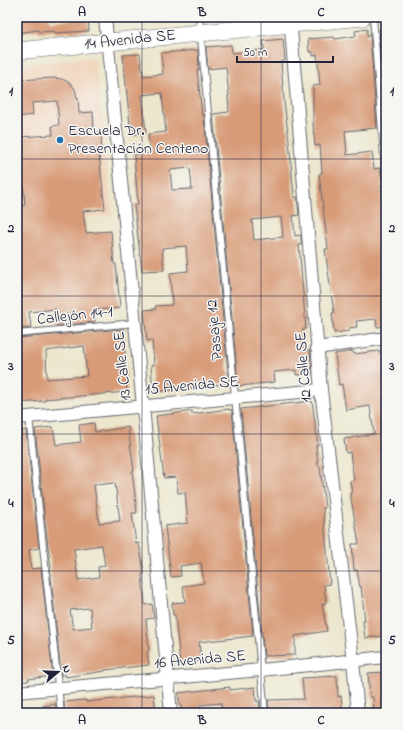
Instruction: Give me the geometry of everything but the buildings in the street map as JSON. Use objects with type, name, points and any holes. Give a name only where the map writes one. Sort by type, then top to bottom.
[{"type":"street","name":"13 Calle SE","points":[[105,17],[171,713]]},
{"type":"street","name":"14 Avenida SE","points":[[17,51],[107,43],[200,25],[362,17]]},
{"type":"street","name":"12 Calle SE","points":[[291,21],[321,390],[358,713]]},
{"type":"street","points":[[317,348],[386,338]]},
{"type":"street","name":"15 Avenida SE","points":[[23,418],[321,390]]},
{"type":"street","name":"16 Avenida SE","points":[[17,692],[168,679],[386,657]]},
{"type":"lane","points":[[373,17],[386,181]]},
{"type":"lane","name":"Pasaje 12","points":[[200,25],[234,398],[265,713]]},
{"type":"lane","name":"Callejón 14-1","points":[[17,334],[135,322]]},
{"type":"lane","points":[[23,418],[61,713]]},
{"type":"shaded area","name":"Escuela Dr. Presentación Centeno","points":[[95,57],[112,215],[17,224],[17,65]]},
{"type":"place","name":"Escuela Dr. Presentación Centeno","points":[[60,140]]}]
